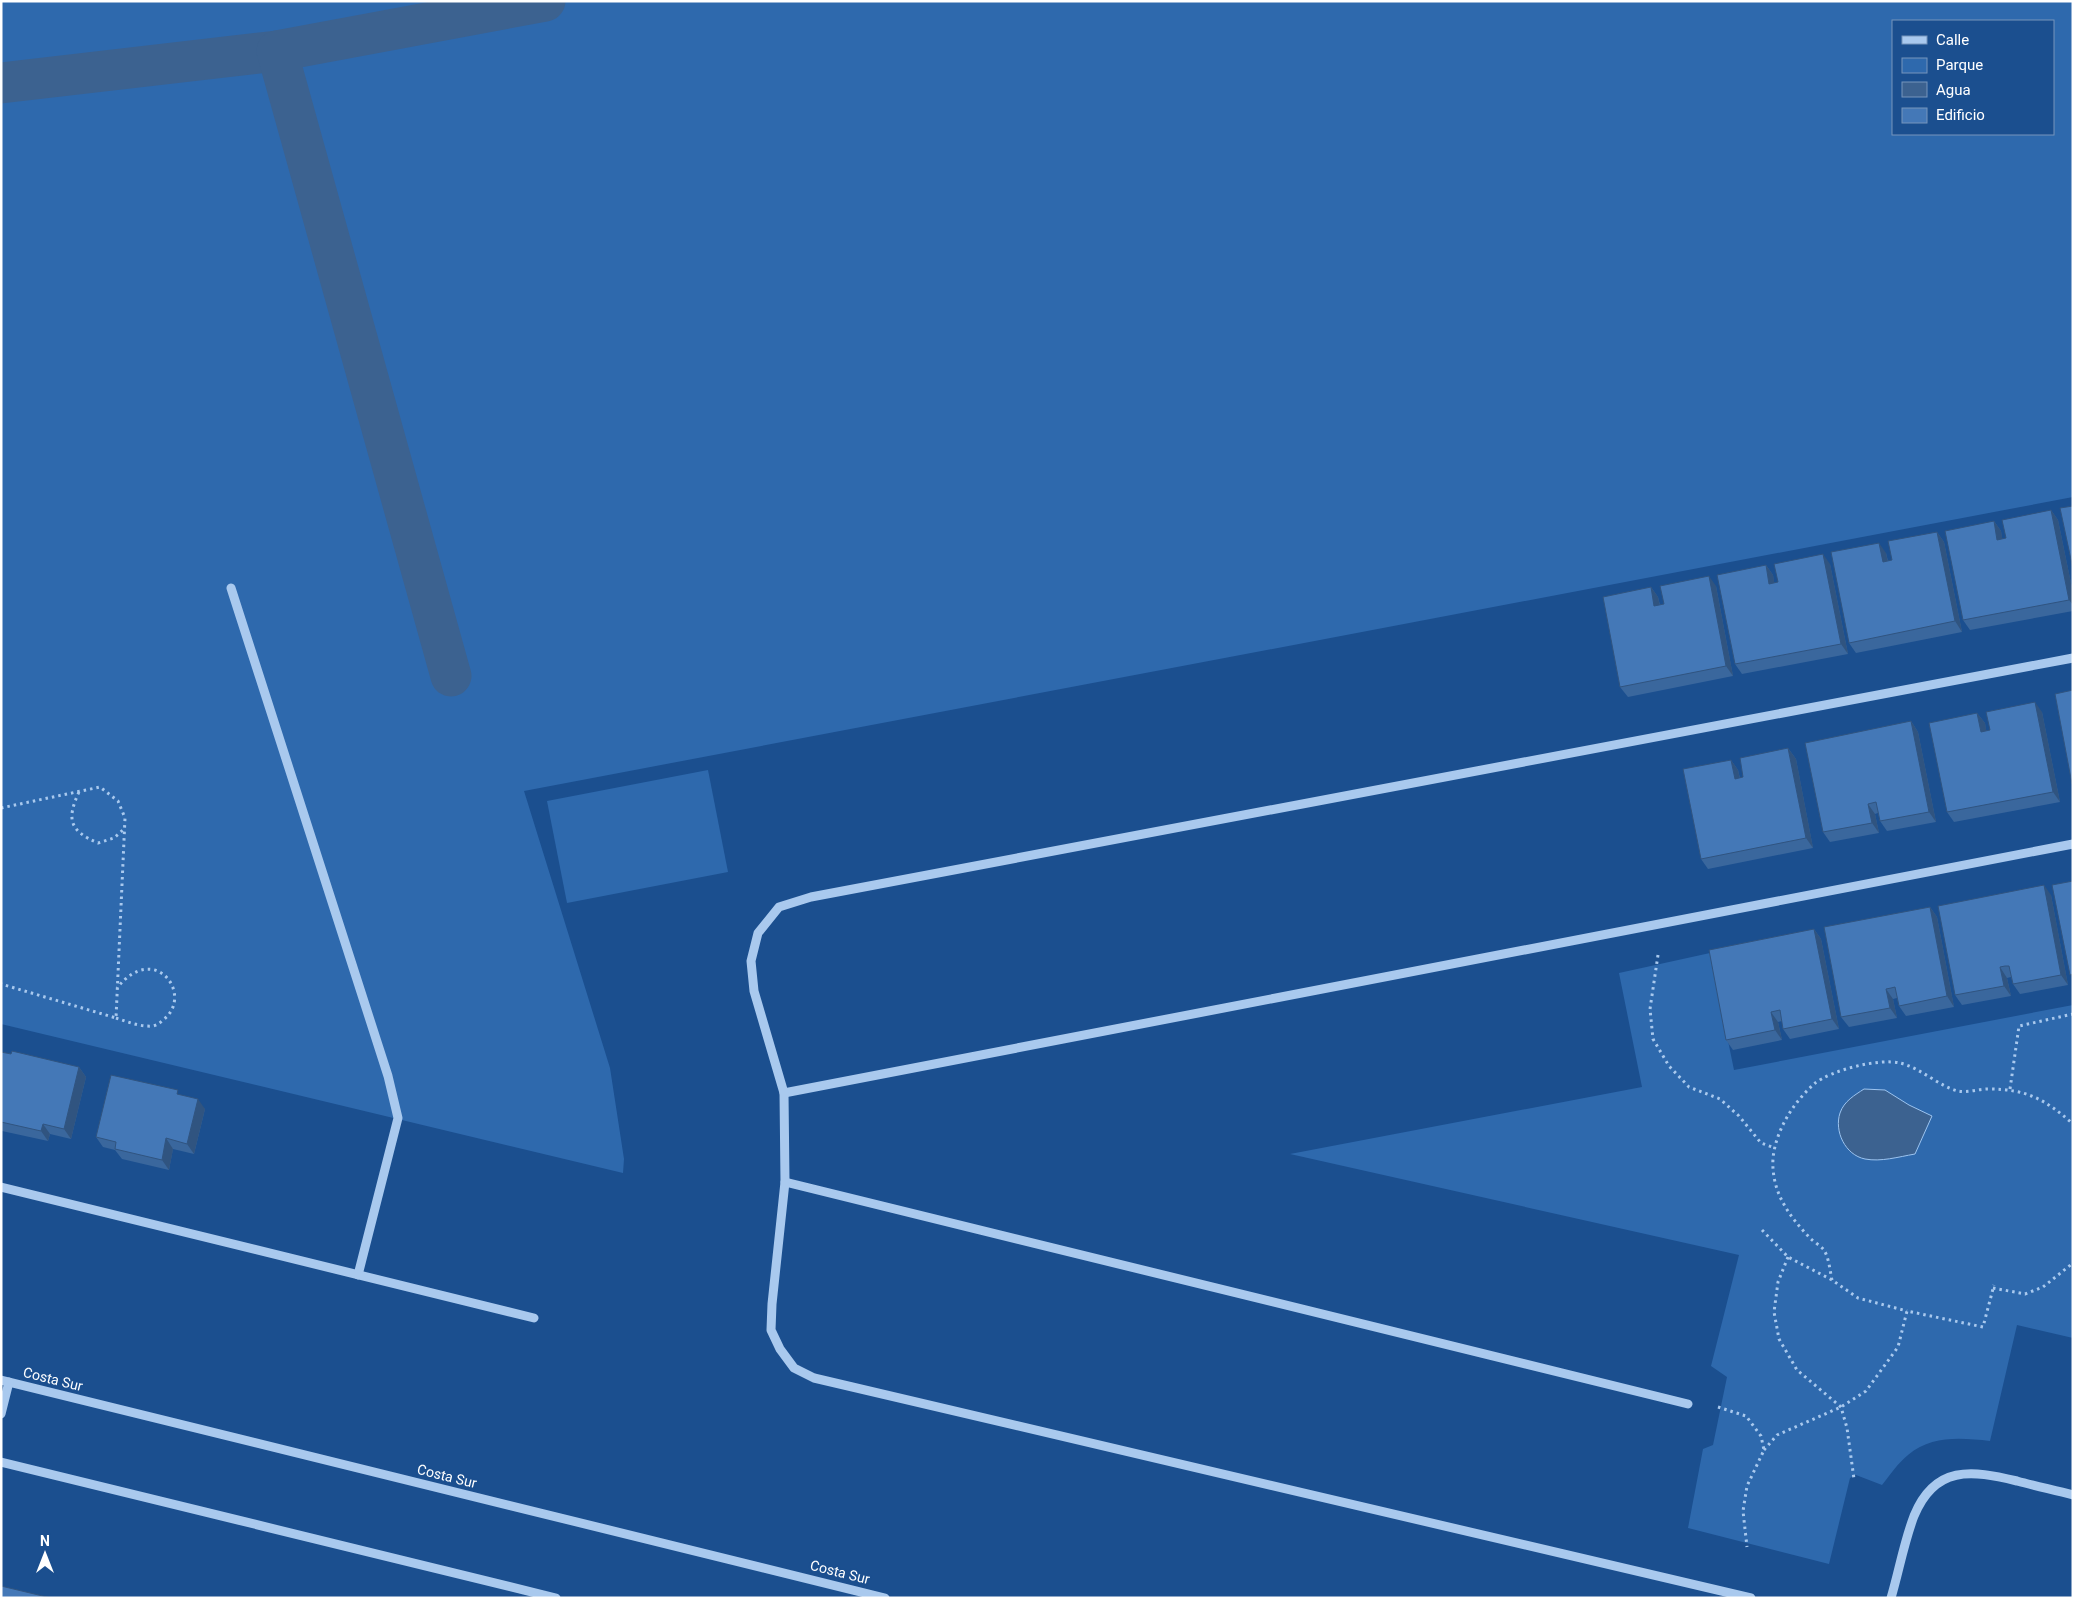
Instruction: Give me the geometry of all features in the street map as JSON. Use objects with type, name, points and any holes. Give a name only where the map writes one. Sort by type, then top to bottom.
[{"type":"street","points":[[231,588],[388,1076],[398,1118],[358,1275]]},
{"type":"street","points":[[1751,1598],[814,1378],[794,1368],[780,1349],[771,1330],[785,1182],[784,1093],[754,992],[751,961],[758,933],[780,907],[811,897],[2073,658]]},
{"type":"street","points":[[784,1093],[2073,844]]},
{"type":"street","points":[[785,1182],[1688,1404]]},
{"type":"street","points":[[1,1187],[534,1318]]},
{"type":"street","points":[[1,1414],[5,1381]]},
{"type":"street","name":"Costa Sur","points":[[5,1381],[885,1598]]},
{"type":"street","points":[[1,1462],[556,1598]]},
{"type":"street","points":[[1891,1598],[1914,1516],[1925,1495],[1941,1480],[1964,1473],[1988,1474],[2073,1495]]},
{"type":"path","points":[[1,808],[100,787],[118,801],[125,818],[116,1018]]},
{"type":"path","points":[[79,792],[71,809],[73,825],[82,836],[98,844],[114,838],[124,829]]},
{"type":"path","points":[[1658,955],[1650,1008],[1653,1039],[1669,1066],[1689,1087],[1720,1099],[1739,1116],[1761,1143],[1775,1148]]},
{"type":"path","points":[[1,984],[138,1026],[156,1026],[168,1016],[175,1005],[175,990],[167,977],[153,968],[139,970],[124,980],[117,989]]},
{"type":"path","points":[[2010,1090],[2019,1026],[2073,1014]]},
{"type":"path","points":[[1832,1280],[1824,1251],[1792,1218],[1780,1201],[1774,1182],[1773,1158],[1779,1131],[1797,1103],[1815,1083],[1845,1069],[1870,1062],[1900,1062],[1920,1070],[1958,1091],[2010,1090],[2031,1095],[2054,1106],[2073,1124]]},
{"type":"path","points":[[1762,1230],[1788,1257],[1832,1280],[1858,1298],[1907,1311],[1983,1327],[1993,1287],[2025,1294],[2043,1287],[2073,1262]]},
{"type":"path","points":[[1788,1257],[1778,1282],[1774,1312],[1779,1339],[1797,1370],[1841,1406],[1847,1428],[1854,1479]]},
{"type":"path","points":[[1746,1547],[1743,1511],[1746,1486],[1764,1450],[1777,1436],[1841,1406],[1866,1391],[1898,1347],[1907,1311]]},
{"type":"path","points":[[1718,1406],[1746,1416],[1761,1436],[1764,1450]]},
{"type":"green space","points":[[1,1],[2073,1],[2073,497],[524,791],[610,1068],[624,1159],[623,1173],[1,1024]]},
{"type":"green space","points":[[708,770],[728,872],[567,903],[547,801]]},
{"type":"green space","points":[[1710,953],[1734,1070],[2073,1005],[2073,1338],[2017,1325],[1990,1441],[1947,1439],[1927,1444],[1904,1458],[1882,1485],[1856,1475],[1850,1478],[1829,1564],[1688,1528],[1703,1449],[1713,1445],[1727,1377],[1711,1366],[1739,1255],[1290,1154],[1642,1087],[1619,973]]},
{"type":"water","points":[[1864,1089],[1885,1090],[1909,1105],[1932,1116],[1915,1154],[1890,1159],[1871,1160],[1858,1157],[1847,1147],[1840,1134],[1840,1113],[1847,1102]]},
{"type":"building","points":[[2073,506],[2073,569],[2060,508]]},
{"type":"building","points":[[2051,510],[2069,600],[1963,620],[1945,531],[1994,521],[1997,540],[2006,538],[2002,520]]},
{"type":"building","points":[[1937,532],[1955,621],[1849,643],[1831,552],[1879,543],[1883,562],[1892,560],[1888,541]]},
{"type":"building","points":[[1823,554],[1841,644],[1735,664],[1717,575],[1766,565],[1769,584],[1778,582],[1774,564]]},
{"type":"building","points":[[1709,576],[1726,666],[1620,687],[1603,597],[1651,587],[1654,606],[1664,604],[1660,586]]},
{"type":"building","points":[[2073,690],[2073,784],[2072,784],[2055,694]]},
{"type":"building","points":[[2035,702],[2053,792],[1947,812],[1929,723],[1977,713],[1981,732],[1990,730],[1986,712]]},
{"type":"building","points":[[1911,721],[1929,812],[1880,821],[1876,802],[1868,804],[1872,823],[1823,832],[1805,743]]},
{"type":"building","points":[[1788,748],[1806,838],[1701,859],[1683,769],[1731,760],[1735,779],[1743,777],[1740,758]]},
{"type":"building","points":[[2073,881],[2073,974],[2070,975],[2052,885]]},
{"type":"building","points":[[2044,885],[2061,975],[2013,984],[2009,966],[2005,966],[2000,967],[2004,986],[1955,995],[1938,906]]},
{"type":"building","points":[[1930,907],[1947,996],[1899,1006],[1895,987],[1886,989],[1890,1008],[1841,1017],[1824,927]]},
{"type":"building","points":[[1814,929],[1832,1019],[1783,1029],[1780,1010],[1771,1012],[1775,1030],[1726,1040],[1709,950]]},
{"type":"building","points":[[12,1051],[79,1067],[64,1129],[43,1124],[41,1131],[1,1122],[1,1052],[11,1054]]},
{"type":"building","points":[[111,1075],[178,1090],[177,1094],[198,1099],[187,1144],[166,1138],[162,1160],[115,1149],[116,1142],[96,1137]]},
{"type":"building","points":[[1,1586],[51,1598],[1,1598]]},
{"type":"waterway","points":[[451,676],[277,51],[545,1]]},
{"type":"waterway","points":[[1,83],[277,51]]}]
